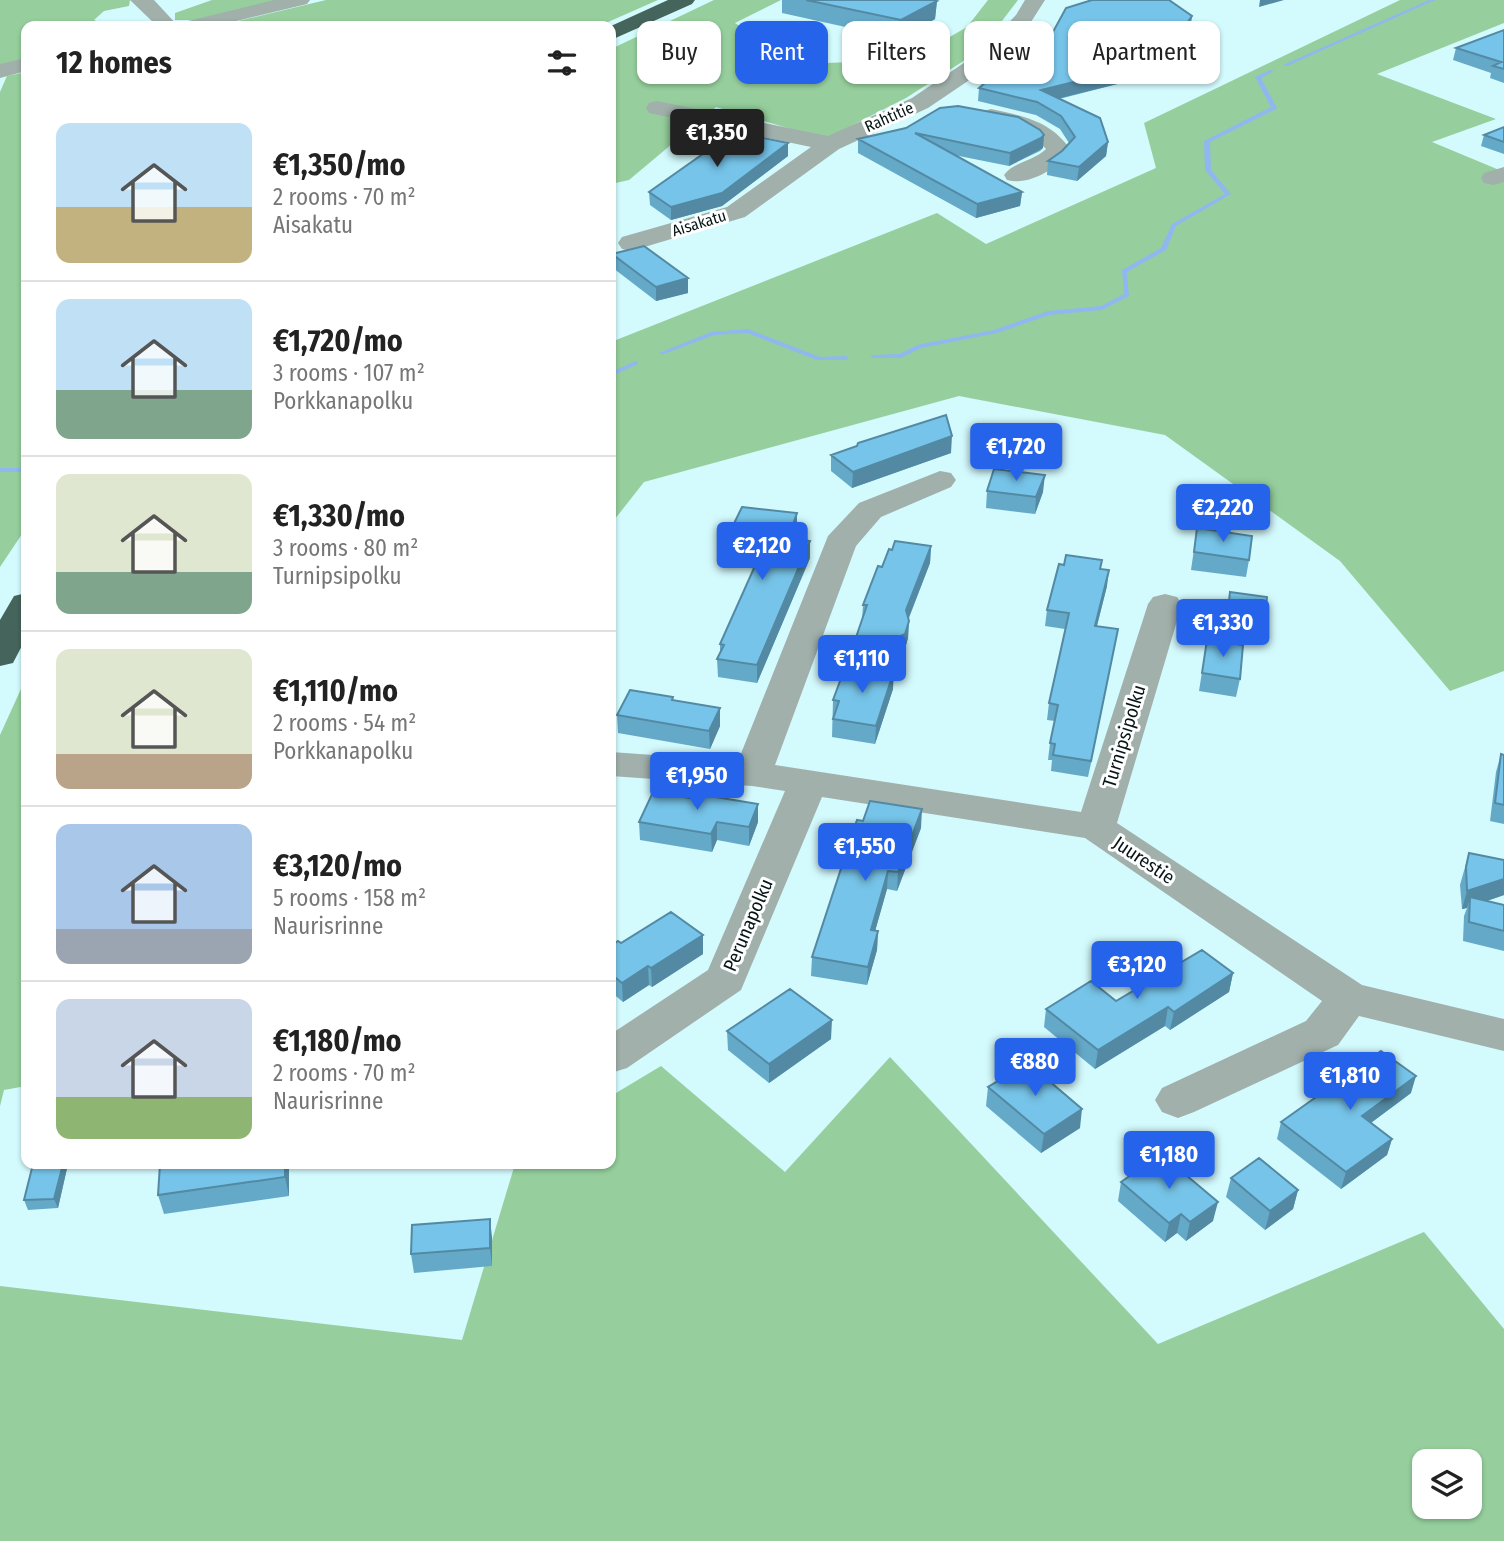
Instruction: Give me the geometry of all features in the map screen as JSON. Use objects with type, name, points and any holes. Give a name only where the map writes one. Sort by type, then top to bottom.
[{"type":"highway","points":[[616,32],[685,0]]},
{"type":"highway","points":[[0,655],[21,613]]},
{"type":"street","points":[[140,0],[163,21]]},
{"type":"street","points":[[212,21],[300,0]]},
{"type":"street","name":"Rahtitie","points":[[831,144],[920,103],[988,57],[1024,18],[1035,0]]},
{"type":"street","points":[[0,71],[21,66]]},
{"type":"street","points":[[920,103],[948,108]]},
{"type":"street","points":[[657,108],[831,144]]},
{"type":"street","points":[[974,113],[1030,125],[1049,135],[1059,150],[1046,163],[1016,175]]},
{"type":"street","name":"Aisakatu","points":[[631,243],[736,212],[831,144]]},
{"type":"street","points":[[751,775],[840,543],[870,510],[940,480]]},
{"type":"street","name":"Turnipsipolku","points":[[1096,827],[1165,604]]},
{"type":"street","name":"Juurestie","points":[[616,764],[751,775],[1096,827],[1349,998],[1504,1035]]},
{"type":"street","name":"Perunapolku","points":[[616,1053],[726,979],[808,783]]},
{"type":"street","points":[[1178,1100],[1322,1033],[1349,998]]},
{"type":"green space","points":[[0,0],[130,0],[129,6],[104,11],[94,20],[96,21],[21,21],[21,64],[0,69]]},
{"type":"green space","points":[[212,0],[287,0],[194,20],[175,20],[175,13]]},
{"type":"green space","points":[[326,0],[658,0],[610,21],[238,21]]},
{"type":"green space","points":[[714,0],[781,0],[735,21],[735,84],[828,84],[828,63],[842,62],[842,84],[928,84],[825,139],[716,107],[629,180],[616,183],[616,47],[637,37],[637,84],[721,84],[721,21],[670,21]]},
{"type":"green space","points":[[988,0],[1018,0],[1002,21],[972,21]]},
{"type":"green space","points":[[1400,0],[1504,0],[1504,23],[1377,74],[1496,119],[1432,142],[1504,172],[1504,671],[1450,691],[1340,561],[1165,435],[959,396],[644,482],[616,518],[616,340],[937,213],[986,244],[1156,168],[1144,123]]},
{"type":"green space","points":[[964,29],[964,61],[950,70],[950,37]]},
{"type":"green space","points":[[21,73],[21,536],[0,567],[0,92],[7,76]]},
{"type":"green space","points":[[21,689],[21,1087],[4,1090],[0,1106],[0,735]]},
{"type":"green space","points":[[890,1057],[1158,1344],[1424,1232],[1504,1329],[1504,1541],[0,1541],[0,1286],[462,1340],[513,1169],[616,1169],[616,1093],[661,1066],[785,1172]]},
{"type":"building","points":[[806,0],[934,0],[937,1],[901,20]]},
{"type":"building","points":[[1092,0],[1169,0],[1192,16],[1188,21],[1068,21],[1068,83],[1041,90],[1100,118],[1108,142],[1079,167],[1048,161],[1075,137],[1061,116],[1037,102],[979,88],[984,84],[1054,84],[1054,30],[1066,8]]},
{"type":"building","points":[[1504,30],[1504,69],[1493,66],[1501,62],[1456,48]]},
{"type":"building","points":[[958,106],[1018,117],[1044,135],[1010,153],[915,133],[1022,192],[977,204],[858,139],[906,128],[940,108]]},
{"type":"building","points":[[1504,127],[1504,142],[1484,135]]},
{"type":"building","points":[[734,132],[788,143],[722,193],[671,207],[649,192]]},
{"type":"building","points":[[644,246],[688,278],[656,287],[616,257],[616,253]]},
{"type":"building","points":[[946,415],[952,436],[853,472],[831,455],[857,446],[858,443]]},
{"type":"building","points":[[994,469],[1045,475],[1036,497],[987,491]]},
{"type":"building","points":[[742,507],[797,513],[788,538],[810,541],[757,665],[717,659],[724,645],[720,644],[763,548],[756,547],[758,542],[727,538]]},
{"type":"building","points":[[1197,528],[1252,536],[1249,560],[1194,552]]},
{"type":"building","points":[[895,541],[931,546],[906,610],[909,621],[905,634],[848,661],[867,605],[863,605],[878,566],[882,567]]},
{"type":"building","points":[[1066,555],[1102,560],[1100,569],[1109,570],[1095,626],[1118,629],[1091,761],[1053,755],[1055,744],[1050,743],[1058,705],[1049,703],[1069,613],[1047,610],[1059,564],[1064,565]]},
{"type":"building","points":[[1230,592],[1267,597],[1264,625],[1227,619]]},
{"type":"building","points":[[1207,640],[1243,645],[1240,679],[1202,673]]},
{"type":"building","points":[[846,665],[894,671],[876,726],[833,719],[839,701],[833,700]]},
{"type":"building","points":[[630,690],[720,708],[709,731],[617,715]]},
{"type":"building","points":[[1501,754],[1504,755],[1504,805],[1495,803]]},
{"type":"building","points":[[653,792],[690,798],[691,793],[758,804],[749,827],[717,822],[711,834],[639,822]]},
{"type":"building","points":[[870,801],[922,809],[898,872],[888,871],[871,930],[878,931],[868,967],[812,957],[857,820],[863,821]]},
{"type":"building","points":[[1469,853],[1504,860],[1504,879],[1467,891],[1466,867]]},
{"type":"building","points":[[1470,897],[1504,905],[1504,931],[1469,922]]},
{"type":"building","points":[[671,912],[703,935],[622,983],[616,978],[616,942],[621,943]]},
{"type":"building","points":[[1202,950],[1233,973],[1174,1012],[1168,1007],[1098,1050],[1046,1009],[1091,981],[1116,1001]]},
{"type":"building","points":[[790,989],[832,1020],[769,1064],[727,1031]]},
{"type":"building","points":[[1381,1051],[1416,1076],[1362,1116],[1392,1139],[1346,1172],[1281,1122]]},
{"type":"building","points":[[1028,1063],[1082,1109],[1044,1134],[988,1087]]},
{"type":"building","points":[[1161,1154],[1218,1202],[1190,1222],[1181,1214],[1169,1223],[1121,1182]]},
{"type":"building","points":[[1259,1158],[1298,1190],[1270,1211],[1231,1178]]},
{"type":"building","points":[[32,1169],[62,1169],[54,1199],[24,1200]]},
{"type":"building","points":[[160,1169],[285,1169],[285,1177],[158,1195]]},
{"type":"building","points":[[490,1219],[490,1248],[411,1254],[412,1225]]},
{"type":"waterway","points":[[1285,65],[1433,0]]},
{"type":"waterway","points":[[873,357],[901,356],[919,346],[995,332],[1048,313],[1102,308],[1127,295],[1124,271],[1164,249],[1174,225],[1228,194],[1208,170],[1207,141],[1274,108],[1258,77],[1272,71]]},
{"type":"waterway","points":[[662,353],[713,333],[748,331],[819,359],[846,358]]},
{"type":"waterway","points":[[616,372],[636,363]]},
{"type":"waterway","points":[[0,470],[21,470]]}]
